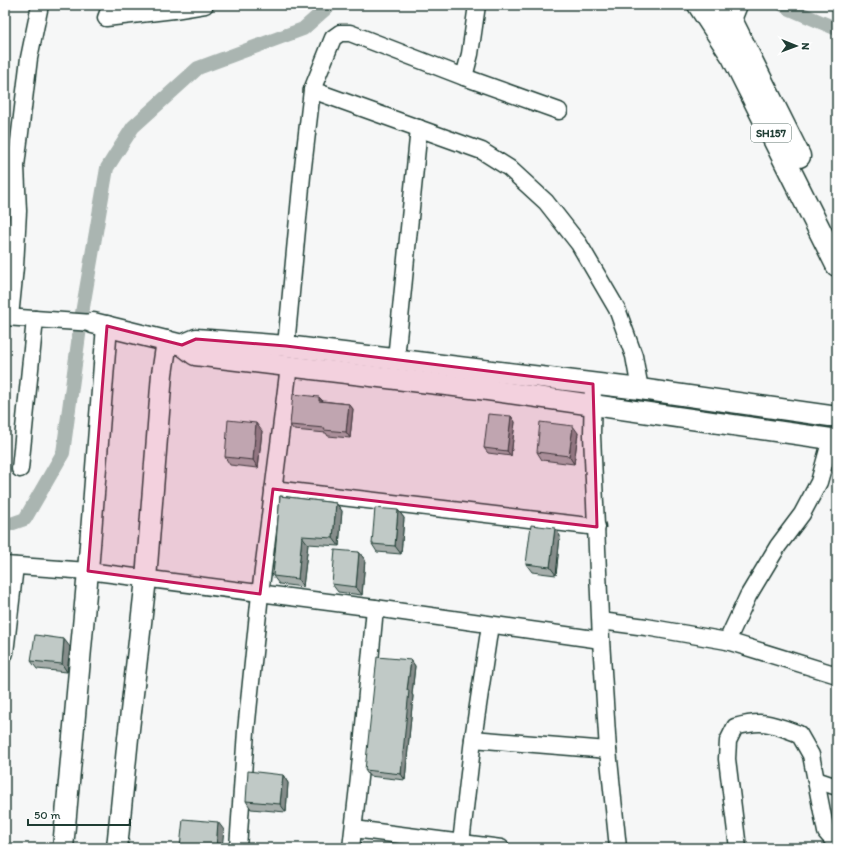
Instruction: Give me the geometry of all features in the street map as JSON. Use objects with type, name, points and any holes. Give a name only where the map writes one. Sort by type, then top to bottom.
[{"type":"main road","name":"SH157","points":[[699,5],[724,43],[837,265]]},
{"type":"main road","name":"SH157","points":[[731,11],[837,231]]},
{"type":"street","points":[[40,5],[29,58],[11,166],[18,211],[15,267],[7,317],[91,323],[175,343],[195,354],[488,390],[834,438],[819,482],[802,514],[778,546],[748,596],[727,641]]},
{"type":"street","points":[[111,5],[106,18],[205,5]]},
{"type":"street","points":[[464,77],[472,47],[478,5]]},
{"type":"street","points":[[724,43],[731,11]]},
{"type":"street","points":[[286,346],[302,176],[312,90],[333,38],[340,33],[350,34],[559,111]]},
{"type":"street","points":[[312,90],[482,150],[509,168],[546,202],[578,244],[617,310],[634,356],[640,389]]},
{"type":"street","points":[[396,359],[419,128]]},
{"type":"street","points":[[20,469],[35,318]]},
{"type":"street","points":[[63,848],[88,571],[91,323]]},
{"type":"street","points":[[175,343],[196,339],[286,346],[640,389],[837,416]]},
{"type":"street","points":[[117,848],[146,579],[162,374],[175,343]]},
{"type":"street","points":[[238,848],[246,731],[260,594],[289,366]]},
{"type":"street","points":[[593,384],[592,405],[601,640],[608,750],[618,848]]},
{"type":"street","points":[[273,489],[597,527]]},
{"type":"street","points":[[5,650],[10,566],[88,571],[375,608],[601,640]]},
{"type":"street","points":[[351,848],[375,608]]},
{"type":"street","points":[[601,621],[727,641],[837,675]]},
{"type":"street","points":[[461,843],[473,739],[490,624]]},
{"type":"street","points":[[738,848],[727,759],[728,741],[736,727],[752,723],[771,724],[799,734],[811,756],[826,832],[837,845]]},
{"type":"street","points":[[473,739],[608,750]]},
{"type":"street","points":[[816,780],[837,787]]},
{"type":"street","points":[[354,829],[501,848]]},
{"type":"highlighted area","points":[[107,326],[182,345],[196,339],[286,346],[593,384],[597,527],[273,489],[260,594],[88,571]]},
{"type":"building","points":[[293,394],[319,397],[319,401],[349,404],[346,432],[324,430],[325,428],[290,425]]},
{"type":"building","points":[[488,414],[511,416],[507,451],[484,448]]},
{"type":"building","points":[[228,420],[256,423],[253,460],[225,457]]},
{"type":"building","points":[[540,422],[573,426],[569,456],[537,452]]},
{"type":"building","points":[[280,496],[336,503],[333,538],[302,536],[298,579],[273,576]]},
{"type":"building","points":[[375,508],[398,510],[395,546],[372,544]]},
{"type":"building","points":[[531,525],[555,528],[550,567],[526,564]]},
{"type":"building","points":[[335,550],[359,552],[356,587],[332,584]]},
{"type":"building","points":[[35,635],[64,639],[62,664],[31,661]]},
{"type":"building","points":[[377,657],[411,660],[407,690],[409,690],[401,774],[365,770]]},
{"type":"building","points":[[248,771],[283,775],[280,804],[246,801]]},
{"type":"building","points":[[183,819],[218,822],[216,848],[180,847]]},
{"type":"waterway","points":[[5,526],[25,519],[63,453],[82,313],[107,168],[133,127],[198,68],[303,29],[330,5]]},
{"type":"waterway","points":[[783,5],[837,29]]}]
